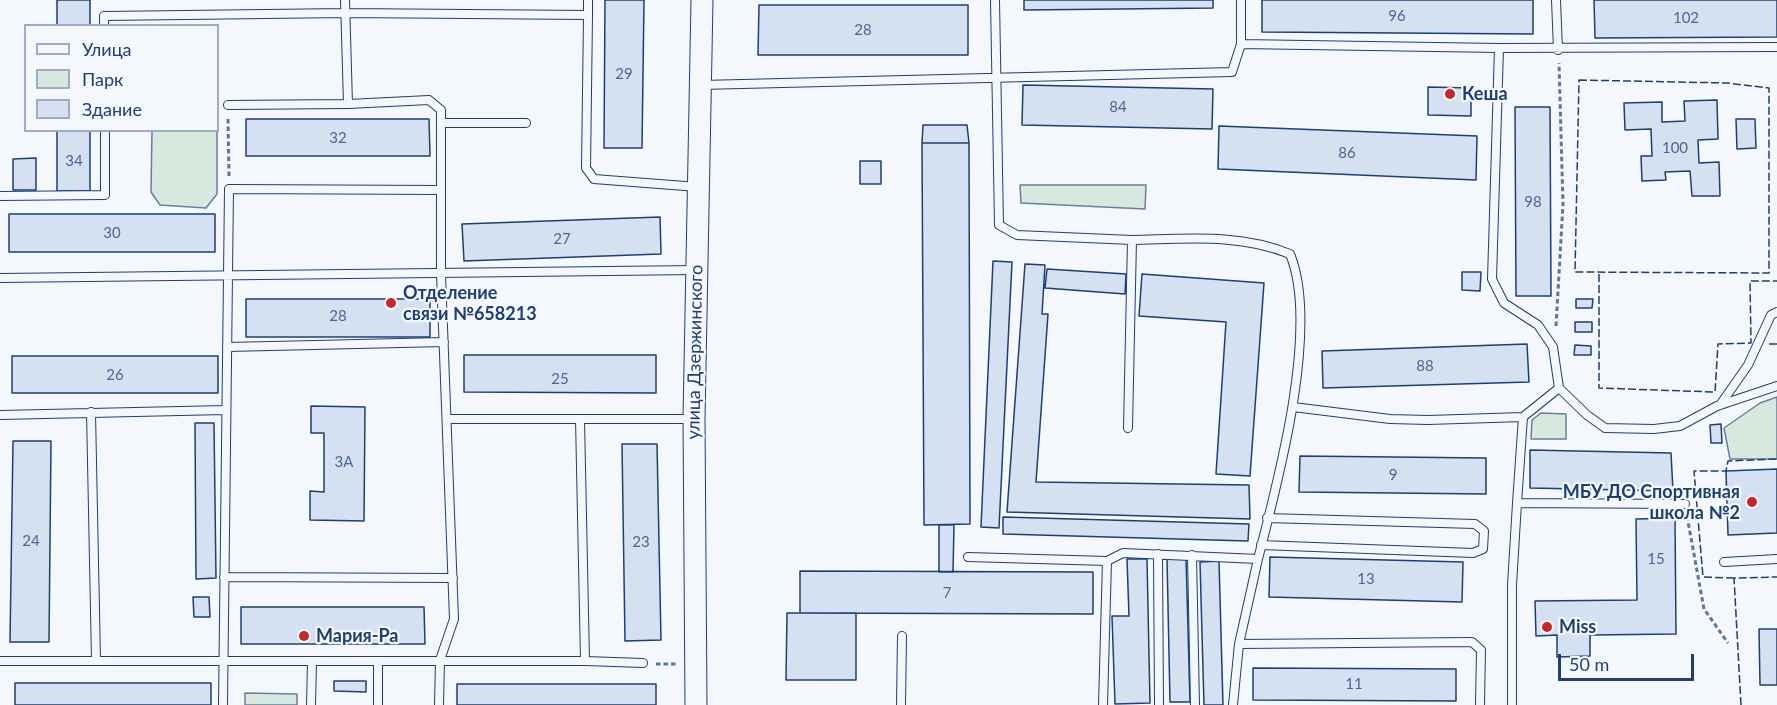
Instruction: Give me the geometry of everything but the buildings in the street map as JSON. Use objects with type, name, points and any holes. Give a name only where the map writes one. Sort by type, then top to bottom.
[{"type":"street","name":"улица Дзержинского","points":[[696,705],[694,419],[702,0]]},
{"type":"lane","points":[[345,0],[348,104]]},
{"type":"lane","points":[[588,0],[586,168],[594,179],[698,187]]},
{"type":"lane","points":[[995,0],[999,225],[1017,235],[1132,240],[1231,239],[1270,245],[1290,254],[1298,273],[1300,315],[1293,407],[1239,644],[1233,705]]},
{"type":"lane","points":[[700,85],[996,80],[1232,72],[1241,44],[1241,0]]},
{"type":"lane","points":[[1556,0],[1558,50]]},
{"type":"lane","points":[[104,24],[104,16],[346,13],[588,15]]},
{"type":"lane","points":[[1241,44],[1558,50],[1777,47]]},
{"type":"lane","points":[[1499,48],[1492,279],[1504,303],[1538,325],[1554,352],[1559,388],[1587,416],[1605,428],[1654,429],[1680,426],[1719,405],[1777,386]]},
{"type":"lane","points":[[228,105],[348,104],[429,100],[441,110],[441,274],[454,619],[439,663],[439,705]]},
{"type":"lane","points":[[442,123],[526,123]]},
{"type":"lane","points":[[0,196],[105,195],[105,132]]},
{"type":"lane","points":[[223,705],[225,410],[230,276],[229,189],[441,190]]},
{"type":"lane","points":[[1128,428],[1132,240]]},
{"type":"lane","points":[[0,278],[696,270]]},
{"type":"lane","points":[[1719,405],[1748,365],[1771,315],[1777,312]]},
{"type":"lane","points":[[227,347],[444,342]]},
{"type":"lane","points":[[1293,407],[1390,419],[1523,417],[1559,388]]},
{"type":"lane","points":[[0,415],[225,410]]},
{"type":"lane","points":[[91,412],[96,660]]},
{"type":"lane","points":[[1512,705],[1512,585],[1523,417]]},
{"type":"lane","points":[[448,419],[694,419]]},
{"type":"lane","points":[[580,419],[585,662]]},
{"type":"lane","points":[[1517,503],[1685,504]]},
{"type":"lane","points":[[1262,545],[1473,553],[1483,549],[1485,531],[1475,524],[1268,518]]},
{"type":"lane","points":[[968,557],[1107,561],[1123,553],[1258,559]]},
{"type":"lane","points":[[1158,554],[1159,705]]},
{"type":"lane","points":[[1192,555],[1195,705]]},
{"type":"lane","points":[[1724,562],[1777,559]]},
{"type":"lane","points":[[1103,705],[1107,561]]},
{"type":"lane","points":[[224,577],[453,578]]},
{"type":"lane","points":[[901,705],[902,636]]},
{"type":"lane","points":[[1239,644],[1473,642],[1481,650],[1480,705]]},
{"type":"lane","points":[[0,662],[224,660],[643,663]]},
{"type":"lane","points":[[311,705],[312,662]]},
{"type":"lane","points":[[378,662],[378,705]]},
{"type":"path","points":[[1554,352],[1563,204],[1558,50]]},
{"type":"path","points":[[228,105],[229,189]]},
{"type":"path","points":[[1685,504],[1704,609],[1728,643]]},
{"type":"path","points":[[643,663],[676,664]]},
{"type":"green space","points":[[152,132],[217,132],[217,194],[206,208],[160,205],[151,192]]},
{"type":"green space","points":[[1020,185],[1146,185],[1145,209],[1021,203]]},
{"type":"green space","points":[[1777,397],[1777,459],[1730,459],[1724,428],[1760,403]]},
{"type":"green space","points":[[1541,413],[1566,414],[1566,439],[1531,439],[1532,420]]},
{"type":"green space","points":[[245,693],[297,694],[297,705],[245,705]]},
{"type":"fence","points":[[1579,80],[1727,83],[1769,88],[1769,273],[1575,272],[1579,80]]},
{"type":"fence","points":[[1599,274],[1599,388],[1715,392],[1718,344],[1751,343],[1750,281],[1777,281]]},
{"type":"fence","points":[[1769,344],[1777,344]]},
{"type":"fence","points":[[1734,578],[1703,577],[1694,471],[1726,471],[1728,461],[1777,459]]},
{"type":"fence","points":[[1741,705],[1734,578],[1777,577]]},
{"type":"place","name":"Кеша","points":[[1450,94]]},
{"type":"place","name":"Отделение связи №658213","points":[[391,303]]},
{"type":"place","name":"МБУ ДО Спортивная школа №2","points":[[1752,502]]},
{"type":"place","name":"Miss","points":[[1547,627]]},
{"type":"place","name":"Мария-Ра","points":[[304,636]]}]
